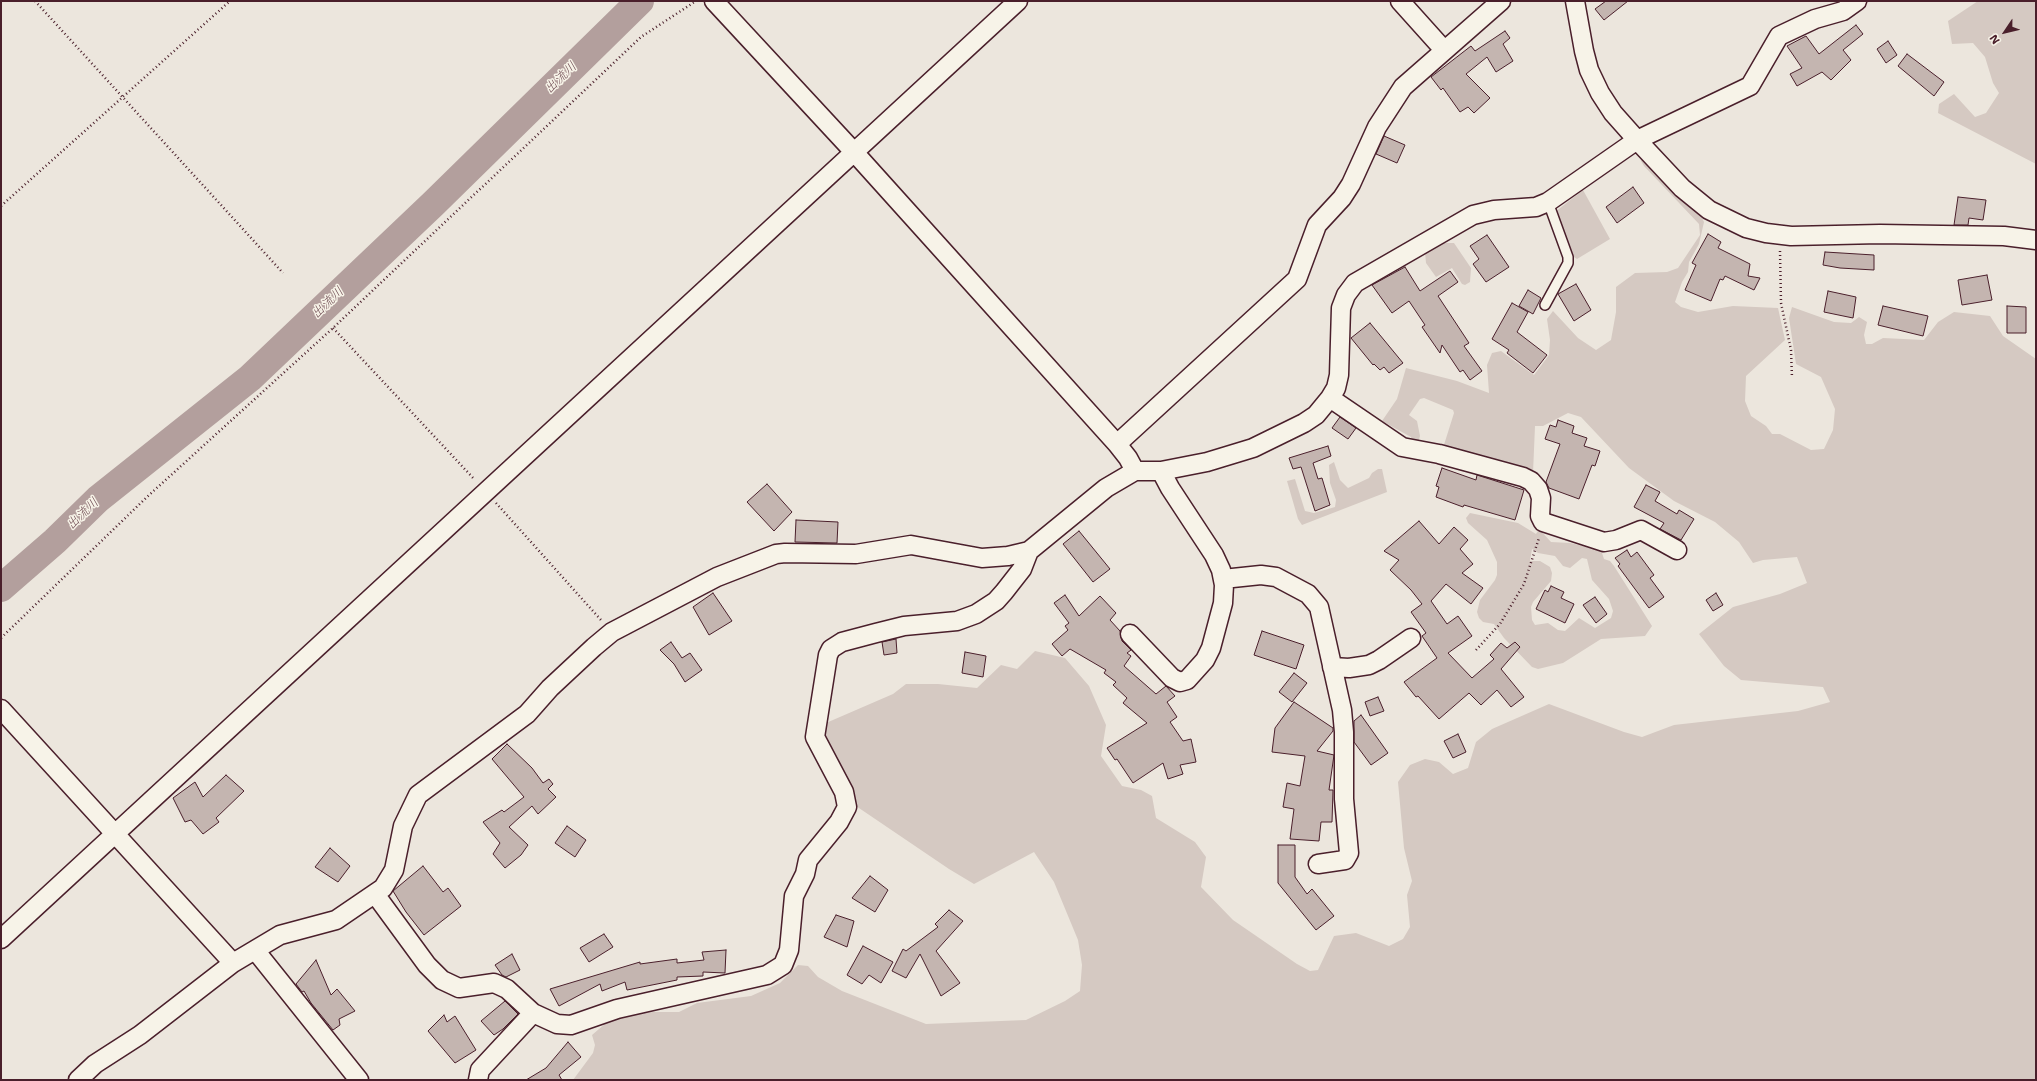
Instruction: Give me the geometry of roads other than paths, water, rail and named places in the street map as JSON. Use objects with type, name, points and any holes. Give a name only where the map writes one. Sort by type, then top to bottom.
[{"type":"street","points":[[714,1],[854,152],[1117,444],[1128,458],[1134,472]]},
{"type":"street","points":[[1,939],[1018,1]]},
{"type":"street","points":[[1400,1],[1444,50]]},
{"type":"street","points":[[1117,444],[1297,279],[1317,225],[1342,198],[1352,184],[1377,127],[1403,87],[1501,1]]},
{"type":"street","points":[[1575,1],[1589,70],[1600,93],[1613,113],[1637,140],[1682,188],[1709,210],[1746,228],[1780,234],[1996,236],[2036,240]]},
{"type":"street","points":[[375,894],[427,965],[442,980],[458,988],[494,983],[507,989],[533,1013],[557,1024],[571,1025],[618,1009],[768,975],[783,965],[789,950],[794,896],[805,874],[808,860],[839,822],[847,807],[844,792],[815,737],[828,655],[831,649],[842,642],[904,626],[957,621],[976,614],[996,601],[1004,592],[1022,568],[1030,551],[1106,488],[1134,472],[1161,471],[1207,462],[1253,448],[1316,415],[1336,388],[1339,375],[1341,308],[1346,295],[1355,283],[1473,215],[1500,209],[1536,206],[1548,202],[1637,140],[1750,86],[1779,36],[1815,19],[1843,11],[1857,1]]},
{"type":"street","points":[[1330,398],[1402,447],[1439,454],[1523,476],[1531,481],[1538,489],[1541,498],[1540,516],[1543,522],[1604,542],[1616,540],[1641,530],[1677,550]]},
{"type":"street","points":[[1130,634],[1172,678],[1180,682],[1187,680],[1205,660],[1223,603],[1223,579],[1214,555],[1170,488],[1161,471]]},
{"type":"street","points":[[78,1080],[95,1064],[140,1035],[233,963],[280,936],[336,920],[383,888],[394,870],[403,826],[418,795],[527,714],[550,688],[612,632],[710,580],[776,554],[856,554],[912,545],[982,558],[1008,556],[1030,551]]},
{"type":"street","points":[[1223,579],[1268,575],[1288,581],[1308,594],[1319,607],[1342,710],[1344,732],[1343,782],[1349,853],[1345,860],[1318,864]]},
{"type":"street","points":[[1332,667],[1349,668],[1369,665],[1379,660],[1411,638]]},
{"type":"street","points":[[1,709],[233,963]]},
{"type":"street","points":[[255,950],[359,1080]]},
{"type":"street","points":[[478,1080],[480,1070],[533,1013]]},
{"type":"lane","points":[[1545,305],[1568,263],[1568,257],[1548,202]]},
{"type":"waterway","name":"出流川","points":[[1,588],[55,541],[98,499],[250,378],[433,204],[640,1]]}]
